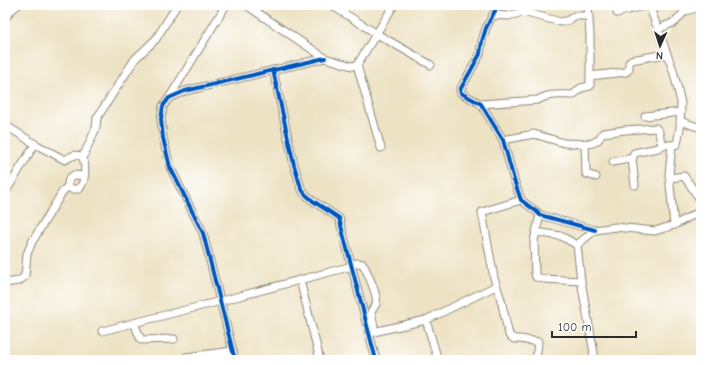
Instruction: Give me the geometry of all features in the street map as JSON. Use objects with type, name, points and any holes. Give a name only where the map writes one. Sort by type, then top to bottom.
[{"type":"street","points":[[5,19],[10,11],[18,5]]},
{"type":"street","points":[[68,186],[71,189],[79,189],[82,185],[84,176],[83,157],[96,128],[97,118],[135,59],[156,38],[177,5]]},
{"type":"street","points":[[226,5],[163,106],[161,119],[163,138],[170,167],[203,233],[235,360]]},
{"type":"street","points":[[246,5],[325,58],[352,66],[357,65]]},
{"type":"street","points":[[331,5],[377,34],[431,65]]},
{"type":"street","points":[[381,148],[357,65],[394,5]]},
{"type":"street","points":[[498,5],[486,28],[480,54],[460,90],[461,93],[482,104],[538,100],[543,96],[549,95],[573,95],[581,88],[590,86],[590,35],[588,5]]},
{"type":"street","points":[[617,13],[644,5],[649,6],[673,70],[681,102],[677,144],[664,145],[658,148],[634,153],[632,158],[635,184]]},
{"type":"street","points":[[658,29],[675,22],[685,11],[701,7]]},
{"type":"street","points":[[493,14],[508,16],[523,12],[560,22],[569,20],[574,16],[588,16]]},
{"type":"street","points":[[590,76],[626,72],[629,69],[629,63],[631,60],[666,54]]},
{"type":"street","points":[[169,98],[185,91],[325,58]]},
{"type":"street","points":[[273,70],[294,165],[301,188],[313,201],[339,218],[372,333]]},
{"type":"street","points":[[482,104],[503,140],[521,200],[540,215],[595,230],[615,227],[655,231],[674,225],[701,211]]},
{"type":"street","points":[[645,116],[680,112]]},
{"type":"street","points":[[680,121],[701,128]]},
{"type":"street","points":[[5,125],[35,144],[65,160],[73,155],[83,157]]},
{"type":"street","points":[[503,140],[534,134],[564,143],[585,144],[593,143],[598,140],[603,133],[656,128],[658,130],[661,143],[664,145]]},
{"type":"street","points":[[5,193],[35,144]]},
{"type":"street","points":[[585,144],[586,174],[596,177]]},
{"type":"street","points":[[672,145],[669,168],[674,225]]},
{"type":"street","points":[[613,162],[632,158]]},
{"type":"street","points":[[5,283],[19,281],[25,276],[27,254],[32,242],[63,191],[68,186],[68,180],[74,175],[84,176]]},
{"type":"street","points":[[670,178],[684,176],[701,201]]},
{"type":"street","points":[[521,200],[482,212],[496,286],[501,300],[509,335],[514,339],[538,342],[536,360]]},
{"type":"street","points":[[540,215],[534,241],[536,277],[544,279],[581,281]]},
{"type":"street","points":[[559,236],[562,221]]},
{"type":"street","points":[[577,245],[595,230]]},
{"type":"street","points":[[536,232],[559,236],[577,245]]},
{"type":"street","points":[[577,245],[581,281],[594,353],[591,360]]},
{"type":"street","points":[[102,331],[221,301],[358,263],[363,264],[369,276],[376,300],[376,305],[371,312],[376,360]]},
{"type":"street","points":[[300,280],[320,360]]},
{"type":"street","points":[[372,333],[426,320],[496,286]]},
{"type":"street","points":[[426,320],[438,360]]},
{"type":"street","points":[[134,323],[141,340],[174,339]]},
{"type":"street","points":[[185,360],[186,357],[233,351]]},
{"type":"cycle path","points":[[498,5],[486,28],[480,54],[460,90],[461,93],[481,104],[503,140],[521,200],[540,215],[595,230]]},
{"type":"cycle path","points":[[235,360],[203,233],[170,167],[163,138],[161,119],[163,106],[169,98],[185,91],[325,58]]},
{"type":"cycle path","points":[[273,70],[294,165],[301,188],[313,201],[339,218],[376,360]]}]
